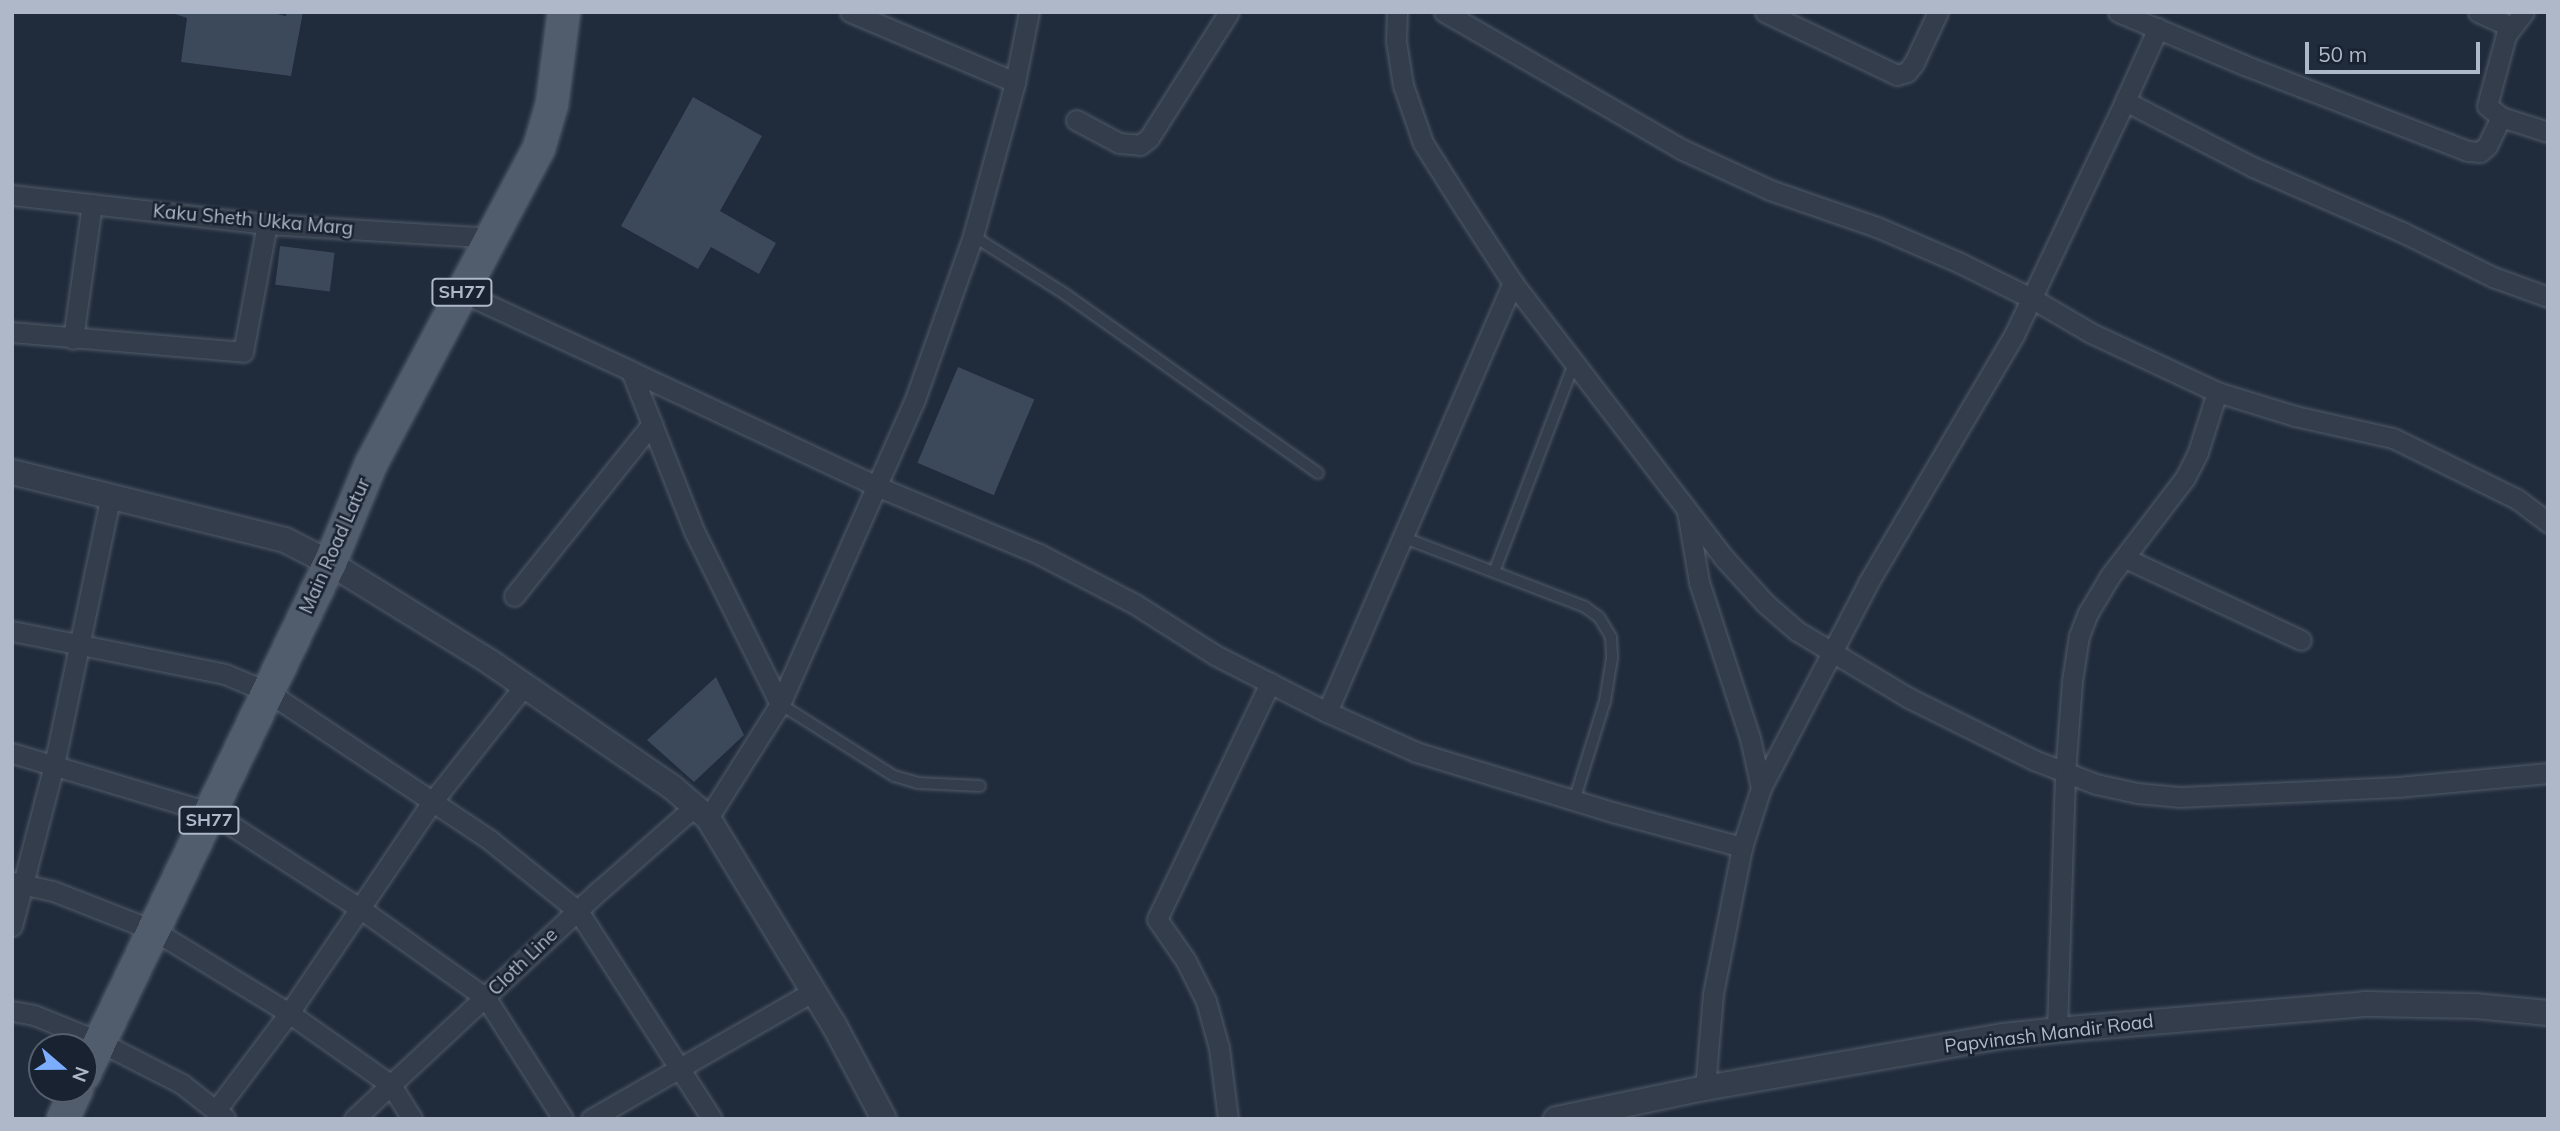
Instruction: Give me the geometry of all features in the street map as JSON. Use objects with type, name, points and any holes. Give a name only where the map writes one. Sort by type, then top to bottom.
[{"type":"main road","name":"Main Road Latur","points":[[98,1046],[330,563],[371,464],[461,292],[494,239],[539,148],[552,104],[564,12]]},
{"type":"main road","points":[[63,1119],[70,1103]]},
{"type":"street","points":[[850,12],[1015,82]]},
{"type":"street","name":"Cloth Line","points":[[354,1119],[578,911],[701,813],[780,704],[915,402],[973,236],[1015,82],[1029,12]]},
{"type":"street","points":[[1076,120],[1119,143],[1140,145],[1149,138],[1230,12]]},
{"type":"street","points":[[1397,12],[1396,41],[1403,85],[1423,143],[1513,284],[1687,511],[1766,604],[1797,631],[1921,705],[2065,774],[2137,793],[2180,797],[2398,787],[2548,773]]},
{"type":"street","points":[[1444,12],[1681,149],[1770,190],[1877,227],[2033,299],[2091,333],[2217,392],[2295,416],[2393,438],[2517,499],[2548,522]]},
{"type":"street","points":[[1765,12],[1897,75],[1907,72],[1914,63],[1938,12]]},
{"type":"street","points":[[2118,12],[2244,65],[2468,151],[2480,152],[2487,146],[2501,117]]},
{"type":"street","points":[[2478,12],[2517,19],[2487,97],[2487,106],[2501,117],[2548,132]]},
{"type":"street","points":[[1705,1088],[1713,994],[1742,847],[1761,788],[1831,653],[2033,299],[2067,216],[2158,28]]},
{"type":"street","points":[[2125,100],[2253,167],[2402,232],[2493,277],[2548,297]]},
{"type":"street","name":"Kaku Sheth Ukka Marg","points":[[12,195],[267,224],[494,239]]},
{"type":"street","points":[[73,339],[92,204]]},
{"type":"street","points":[[12,332],[243,352],[267,224]]},
{"type":"street","points":[[1327,712],[1513,284]]},
{"type":"street","points":[[461,292],[877,486],[1039,554],[1135,604],[1215,655],[1327,712],[1416,752],[1574,801],[1742,847]]},
{"type":"street","points":[[631,371],[694,531],[780,704]]},
{"type":"street","points":[[2057,1030],[2065,774],[2072,681],[2079,636],[2088,613],[2185,478],[2198,452],[2217,392]]},
{"type":"street","points":[[514,596],[652,424]]},
{"type":"street","points":[[12,472],[285,540],[330,563],[524,686],[672,787],[701,813],[814,992],[884,1119]]},
{"type":"street","points":[[12,926],[18,883],[54,765],[111,495]]},
{"type":"street","points":[[1687,511],[1699,582],[1750,738],[1761,788]]},
{"type":"street","points":[[2125,558],[2301,640]]},
{"type":"street","points":[[12,631],[225,674],[268,692],[491,841],[578,911],[712,1119]]},
{"type":"street","points":[[1228,1119],[1219,1048],[1206,1001],[1186,961],[1157,919],[1270,683]]},
{"type":"street","points":[[12,1011],[34,1015],[100,1042],[183,1084],[221,1115],[358,906],[432,802],[524,686]]},
{"type":"street","points":[[12,753],[212,813],[358,906],[486,998],[563,1119]]},
{"type":"street","points":[[18,883],[53,891],[155,931],[289,1013],[391,1086],[412,1119]]},
{"type":"street","points":[[591,1119],[679,1066],[814,992]]},
{"type":"street","name":"Papvinash Mandir Road","points":[[1556,1119],[1705,1088],[2003,1036],[2057,1030],[2365,1004],[2476,1006],[2548,1013]]},
{"type":"lane","points":[[973,236],[1065,294],[1318,473]]},
{"type":"lane","points":[[1494,572],[1574,363]]},
{"type":"lane","points":[[1402,537],[1585,607],[1599,617],[1611,637],[1612,658],[1605,701],[1574,801]]},
{"type":"lane","points":[[780,704],[894,776],[918,783],[980,786]]},
{"type":"building","points":[[169,12],[268,12],[286,16],[287,12],[303,12],[291,76],[181,62],[187,18]]},
{"type":"building","points":[[693,97],[762,136],[720,211],[776,243],[759,274],[711,247],[698,269],[621,226]]},
{"type":"building","points":[[280,246],[335,253],[330,291],[275,285]]},
{"type":"building","points":[[958,367],[1034,399],[994,495],[917,463]]},
{"type":"building","points":[[716,677],[744,735],[694,782],[647,740]]}]
